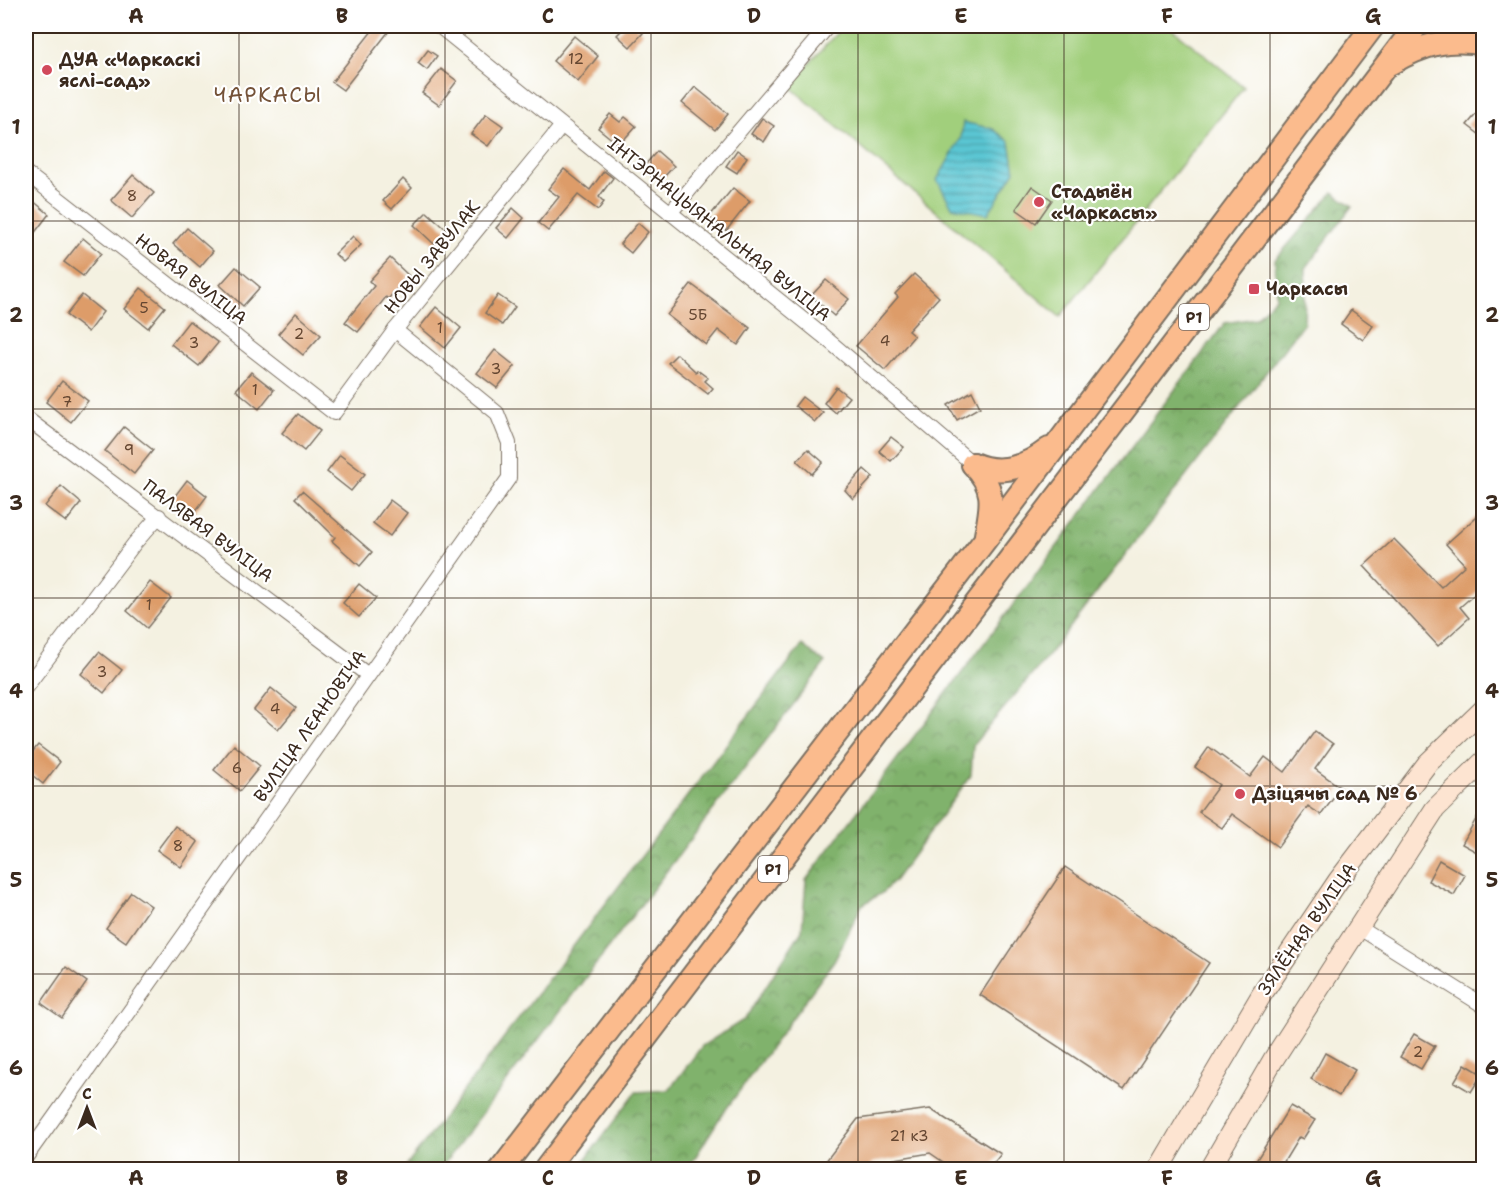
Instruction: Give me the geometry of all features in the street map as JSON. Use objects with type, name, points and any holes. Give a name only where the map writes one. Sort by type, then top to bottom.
[{"type":"highway","name":"Р1","points":[[501,1170],[985,540],[1373,26]]},
{"type":"highway","name":"Р1","points":[[545,1170],[1416,26]]},
{"type":"highway","points":[[1466,26],[1484,43]]},
{"type":"highway","points":[[1387,65],[1413,51],[1441,42],[1484,43]]},
{"type":"highway","points":[[973,464],[999,471],[1008,470],[1046,451],[1063,436]]},
{"type":"highway","points":[[973,464],[987,479],[990,490],[985,540]]},
{"type":"main road","name":"ЗЯЛЁНАЯ ВУЛІЦА","points":[[1158,1170],[1262,994],[1338,881],[1427,764],[1484,709]]},
{"type":"main road","points":[[1209,1170],[1273,1060],[1435,808],[1484,761]]},
{"type":"street","name":"ІНТЭРНАЦЫЯНАЛЬНАЯ ВУЛІЦА","points":[[439,26],[561,127],[822,335],[973,464]]},
{"type":"street","points":[[670,213],[828,26]]},
{"type":"street","name":"НОВЫ ЗАВУЛАК","points":[[334,413],[395,330],[561,127]]},
{"type":"street","name":"НОВАЯ ВУЛІЦА","points":[[26,173],[334,413]]},
{"type":"street","name":"ВУЛІЦА ЛЕАНОВІЧА","points":[[26,1157],[509,478],[509,443],[497,413],[395,330]]},
{"type":"street","name":"ПАЛЯВАЯ ВУЛІЦА","points":[[26,418],[368,675]]},
{"type":"street","points":[[26,687],[134,544],[159,516]]},
{"type":"street","points":[[1358,927],[1484,1006]]},
{"type":"green space","name":"Стадыён «Чаркасы»","points":[[843,26],[1169,26],[1244,87],[1060,317],[789,86]]},
{"type":"green space","points":[[1333,192],[1352,206],[1306,268],[1304,323],[1047,657],[973,745],[971,775],[895,880],[882,893],[862,905],[836,958],[719,1119],[688,1169],[578,1169],[636,1092],[669,1090],[702,1046],[745,1019],[802,930],[806,880],[1225,323],[1256,318],[1276,297],[1275,260]]},
{"type":"green space","points":[[802,645],[825,663],[440,1169],[404,1169]]},
{"type":"water","points":[[963,122],[993,129],[1010,142],[1015,171],[988,214],[952,207],[937,180],[961,138]]},
{"type":"building","points":[[376,26],[393,26],[343,90],[332,82]]},
{"type":"building","points":[[626,26],[635,26],[643,33],[630,47],[617,35]]},
{"type":"building","points":[[574,36],[598,56],[578,82],[553,61]]},
{"type":"building","points":[[428,50],[437,56],[427,70],[418,63]]},
{"type":"building","points":[[441,69],[457,81],[439,105],[422,93]]},
{"type":"building","points":[[695,87],[728,114],[715,130],[682,103]]},
{"type":"building","points":[[1484,105],[1484,138],[1467,125]]},
{"type":"building","points":[[486,114],[503,126],[488,146],[471,134]]},
{"type":"building","points":[[610,114],[620,122],[625,117],[636,126],[619,145],[598,128]]},
{"type":"building","points":[[762,118],[774,126],[764,142],[751,134]]},
{"type":"building","points":[[737,150],[747,157],[737,173],[726,166]]},
{"type":"building","points":[[657,151],[674,166],[662,179],[645,165]]},
{"type":"building","points":[[564,169],[590,190],[604,171],[613,178],[599,197],[604,202],[598,210],[578,195],[548,231],[538,223],[559,197],[548,189]]},
{"type":"building","points":[[133,175],[154,193],[132,218],[111,200]]},
{"type":"building","points":[[403,179],[412,188],[392,209],[383,201]]},
{"type":"building","points":[[1032,186],[1052,200],[1036,223],[1016,209]]},
{"type":"building","points":[[733,188],[750,201],[726,231],[709,217]]},
{"type":"building","points":[[26,195],[49,214],[26,244]]},
{"type":"building","points":[[513,208],[524,218],[508,238],[496,228]]},
{"type":"building","points":[[427,212],[448,231],[435,245],[414,225]]},
{"type":"building","points":[[638,223],[648,232],[631,253],[620,244]]},
{"type":"building","points":[[187,228],[213,251],[200,267],[173,244]]},
{"type":"building","points":[[353,236],[361,245],[343,262],[335,254]]},
{"type":"building","points":[[83,238],[101,253],[83,276],[64,262]]},
{"type":"building","points":[[390,258],[409,276],[388,299],[386,297],[358,332],[345,322],[374,286],[369,281]]},
{"type":"building","points":[[236,267],[260,287],[243,306],[220,285]]},
{"type":"building","points":[[914,274],[939,297],[908,331],[914,336],[885,370],[856,346],[898,297],[895,294]]},
{"type":"building","points":[[826,280],[849,299],[834,316],[811,296]]},
{"type":"building","points":[[691,284],[750,328],[738,345],[718,330],[706,345],[667,315]]},
{"type":"building","points":[[141,288],[165,307],[148,328],[124,309]]},
{"type":"building","points":[[82,295],[103,312],[88,332],[66,315]]},
{"type":"building","points":[[498,295],[515,307],[502,325],[485,313]]},
{"type":"building","points":[[436,307],[461,328],[445,348],[420,327]]},
{"type":"building","points":[[1351,310],[1373,326],[1363,340],[1341,324]]},
{"type":"building","points":[[296,313],[321,335],[303,355],[278,334]]},
{"type":"building","points":[[189,321],[218,343],[199,366],[171,344]]},
{"type":"building","points":[[495,350],[515,366],[497,388],[477,373]]},
{"type":"building","points":[[677,354],[696,372],[697,370],[708,378],[705,381],[713,388],[708,394],[668,363]]},
{"type":"building","points":[[251,372],[274,390],[259,409],[236,390]]},
{"type":"building","points":[[62,381],[88,401],[71,422],[46,402]]},
{"type":"building","points":[[836,387],[849,397],[836,413],[824,403]]},
{"type":"building","points":[[972,391],[980,407],[957,420],[948,405]]},
{"type":"building","points":[[802,397],[823,413],[815,422],[795,406]]},
{"type":"building","points":[[298,414],[320,431],[304,451],[282,433]]},
{"type":"building","points":[[124,427],[153,450],[134,474],[105,451]]},
{"type":"building","points":[[891,437],[904,447],[891,461],[879,451]]},
{"type":"building","points":[[808,449],[823,462],[812,474],[797,461]]},
{"type":"building","points":[[340,455],[365,474],[351,491],[327,472]]},
{"type":"building","points":[[864,469],[873,477],[853,499],[845,490]]},
{"type":"building","points":[[187,480],[207,496],[191,517],[171,501]]},
{"type":"building","points":[[61,486],[81,503],[66,522],[45,506]]},
{"type":"building","points":[[302,491],[372,552],[360,566],[332,541],[335,537],[295,498]]},
{"type":"building","points":[[390,500],[407,513],[390,536],[373,523]]},
{"type":"building","points":[[1484,510],[1484,586],[1460,607],[1469,618],[1438,646],[1364,566],[1394,539],[1441,587],[1465,565],[1446,544]]},
{"type":"building","points":[[150,582],[171,598],[147,628],[127,611]]},
{"type":"building","points":[[359,584],[376,598],[359,617],[343,603]]},
{"type":"building","points":[[99,652],[122,670],[104,693],[81,674]]},
{"type":"building","points":[[271,688],[296,708],[278,730],[254,710]]},
{"type":"building","points":[[1315,731],[1333,744],[1315,769],[1341,788],[1321,815],[1308,806],[1278,847],[1232,814],[1222,828],[1199,812],[1219,785],[1195,767],[1209,747],[1250,777],[1265,757],[1285,772]]},
{"type":"building","points":[[38,745],[60,762],[43,784],[26,770],[26,760]]},
{"type":"building","points":[[234,745],[260,766],[240,791],[214,770]]},
{"type":"building","points":[[1484,805],[1484,856],[1462,844]]},
{"type":"building","points":[[175,826],[198,842],[181,867],[157,850]]},
{"type":"building","points":[[1439,860],[1465,875],[1454,895],[1428,881]]},
{"type":"building","points":[[1065,867],[1209,963],[1124,1090],[980,995]]},
{"type":"building","points":[[131,892],[151,906],[126,942],[106,928]]},
{"type":"building","points":[[66,967],[87,982],[62,1018],[41,1003]]},
{"type":"building","points":[[1414,1034],[1435,1046],[1421,1069],[1400,1057]]},
{"type":"building","points":[[1325,1053],[1355,1070],[1339,1096],[1311,1079]]},
{"type":"building","points":[[1465,1064],[1482,1074],[1471,1092],[1454,1082]]},
{"type":"building","points":[[1290,1106],[1315,1120],[1303,1139],[1299,1137],[1279,1170],[1264,1170],[1254,1164]]},
{"type":"building","points":[[930,1109],[1001,1154],[988,1170],[955,1170],[930,1153],[872,1163],[868,1170],[819,1170],[858,1119]]},
{"type":"place","name":"ДУА «Чаркаскі яслі-сад»","points":[[47,70]]},
{"type":"place","name":"Стадыён «Чаркасы»","points":[[1039,202]]},
{"type":"place","name":"Чаркасы","points":[[1254,289]]},
{"type":"place","name":"Дзіцячы сад № 6","points":[[1240,794]]},
{"type":"district","name":"ЧАРКАСЫ","points":[[268,95]]}]
